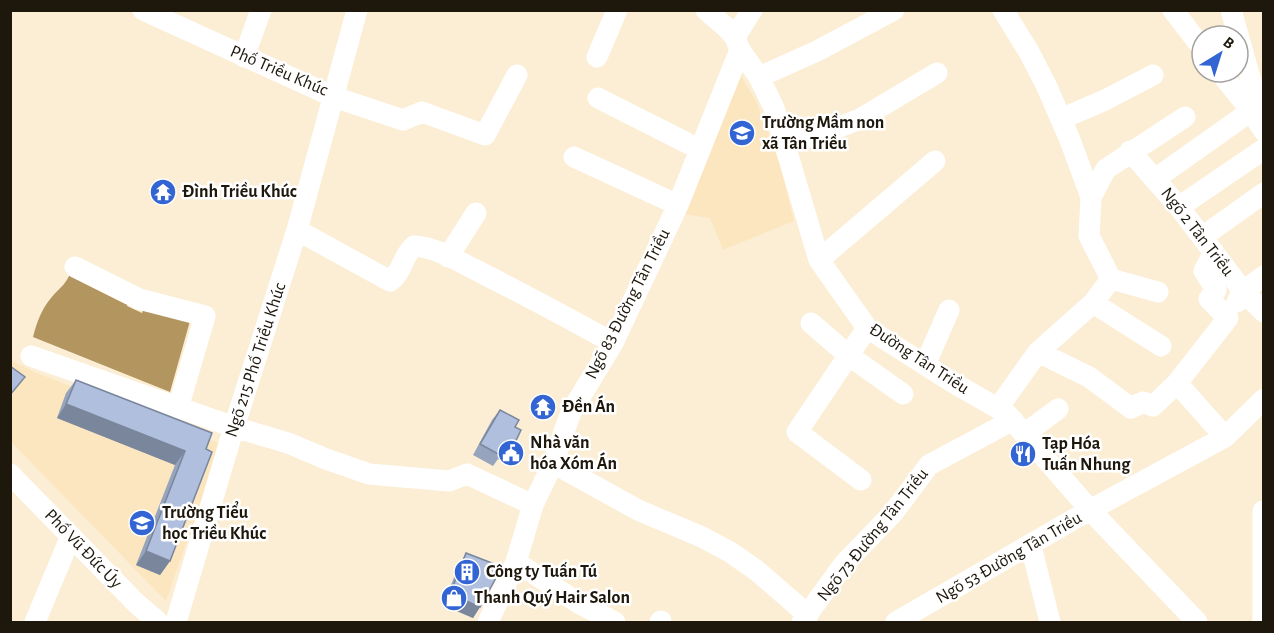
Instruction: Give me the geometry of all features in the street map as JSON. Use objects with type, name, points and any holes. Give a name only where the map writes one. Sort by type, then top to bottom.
[{"type":"street","name":"Phố Triều Khúc","points":[[144,10],[334,97],[357,10]]},
{"type":"street","points":[[244,57],[261,10]]},
{"type":"street","points":[[597,57],[617,10]]},
{"type":"street","name":"Đường Tân Triều","points":[[706,10],[727,28],[759,77],[774,108],[819,260],[867,328],[1012,421],[1090,510],[1197,622]]},
{"type":"street","name":"Ngõ 83 Đường Tân Triều","points":[[488,622],[516,562],[533,506],[553,463],[571,412],[613,343],[678,205],[737,44],[752,10]]},
{"type":"street","points":[[759,77],[817,51],[894,10]]},
{"type":"street","points":[[1003,10],[1034,60],[1061,119],[1091,197],[1089,236],[1111,279],[1158,292]]},
{"type":"street","points":[[1173,10],[1190,32]]},
{"type":"street","points":[[1155,179],[1251,111],[1255,95],[1231,10]]},
{"type":"street","points":[[783,142],[819,135],[860,119],[938,73]]},
{"type":"street","points":[[334,97],[403,120],[422,112],[485,135],[517,75]]},
{"type":"street","points":[[1061,119],[1105,100],[1153,75]]},
{"type":"street","points":[[1230,84],[1251,111],[1263,131]]},
{"type":"street","name":"Ngõ 215 Phố Triều Khúc","points":[[176,622],[234,427],[297,230],[334,97]]},
{"type":"street","points":[[598,98],[699,149]]},
{"type":"street","points":[[1091,197],[1106,169],[1185,117]]},
{"type":"street","points":[[1179,207],[1263,149]]},
{"type":"street","name":"Ngõ 2 Tân Triều","points":[[1130,152],[1179,207],[1243,291],[1263,312]]},
{"type":"street","points":[[574,157],[678,205]]},
{"type":"street","points":[[819,260],[935,161]]},
{"type":"street","points":[[1228,318],[1209,299],[1216,290],[1204,271],[1208,244],[1263,193]]},
{"type":"street","points":[[448,257],[476,213]]},
{"type":"street","points":[[297,230],[390,281],[401,270],[405,255],[414,246],[421,246],[531,298],[613,343]]},
{"type":"street","points":[[75,267],[139,299],[205,316],[178,408]]},
{"type":"street","points":[[1038,352],[1089,377],[1131,408],[1143,402],[1153,406],[1177,383],[1228,318],[1243,291],[1263,276]]},
{"type":"street","points":[[1012,421],[1038,352],[1093,303],[1111,279]]},
{"type":"street","points":[[1093,303],[1161,346]]},
{"type":"street","points":[[925,365],[949,310]]},
{"type":"street","points":[[811,323],[848,355],[903,394]]},
{"type":"street","points":[[861,480],[797,432],[867,328]]},
{"type":"street","points":[[31,356],[234,427],[288,443],[369,474],[449,481],[467,474],[533,506]]},
{"type":"street","points":[[1177,383],[1225,436]]},
{"type":"street","name":"Ngõ 53 Đường Tân Triều","points":[[896,622],[1090,510],[1225,436],[1263,399]]},
{"type":"street","name":"Ngõ 73 Đường Tân Triều","points":[[805,619],[844,564],[893,513],[930,465],[1012,421],[1058,409]]},
{"type":"street","points":[[553,463],[638,510],[702,537],[730,552],[756,570],[805,619]]},
{"type":"street","name":"Phố Vũ Đức Úy","points":[[10,474],[136,603],[158,622]]},
{"type":"street","points":[[1263,511],[1263,622]]},
{"type":"street","points":[[35,622],[71,536]]},
{"type":"street","points":[[1031,546],[1050,622]]},
{"type":"street","points":[[516,562],[580,604],[615,622]]},
{"type":"shaded area","name":"Trường Mầm non xã Tân Triều","points":[[740,74],[756,101],[780,165],[794,221],[723,250],[710,218],[683,214]]},
{"type":"shaded area","points":[[71,272],[129,300],[127,306],[142,313],[144,308],[190,321],[170,392],[33,337],[45,307]]},
{"type":"shaded area","name":"Trường Tiểu học Triều Khúc","points":[[10,360],[39,374],[221,444],[166,601],[11,442]]},
{"type":"building","points":[[10,366],[25,377],[10,395]]},
{"type":"building","points":[[76,380],[212,433],[206,449],[212,452],[170,561],[146,551],[185,451],[66,404]]},
{"type":"building","points":[[500,410],[519,420],[515,427],[521,430],[511,451],[504,448],[500,455],[480,444]]},
{"type":"building","points":[[1026,443],[1032,450],[1023,459],[1015,451]]},
{"type":"building","points":[[466,553],[502,567],[480,607],[450,594]]},
{"type":"place","name":"Trường Mầm non xã Tân Triều","points":[[742,133]]},
{"type":"place","name":"Đình Triều Khúc","points":[[163,192]]},
{"type":"place","name":"Đền Án","points":[[543,407]]},
{"type":"place","name":"Nhà văn hóa Xóm Án","points":[[511,453]]},
{"type":"place","name":"Tạp Hóa Tuấn Nhung","points":[[1023,454]]},
{"type":"place","name":"Trường Tiểu học Triều Khúc","points":[[142,523]]},
{"type":"place","name":"Công ty Tuấn Tú","points":[[467,572]]},
{"type":"place","name":"Thanh Quý Hair Salon","points":[[454,598]]}]
